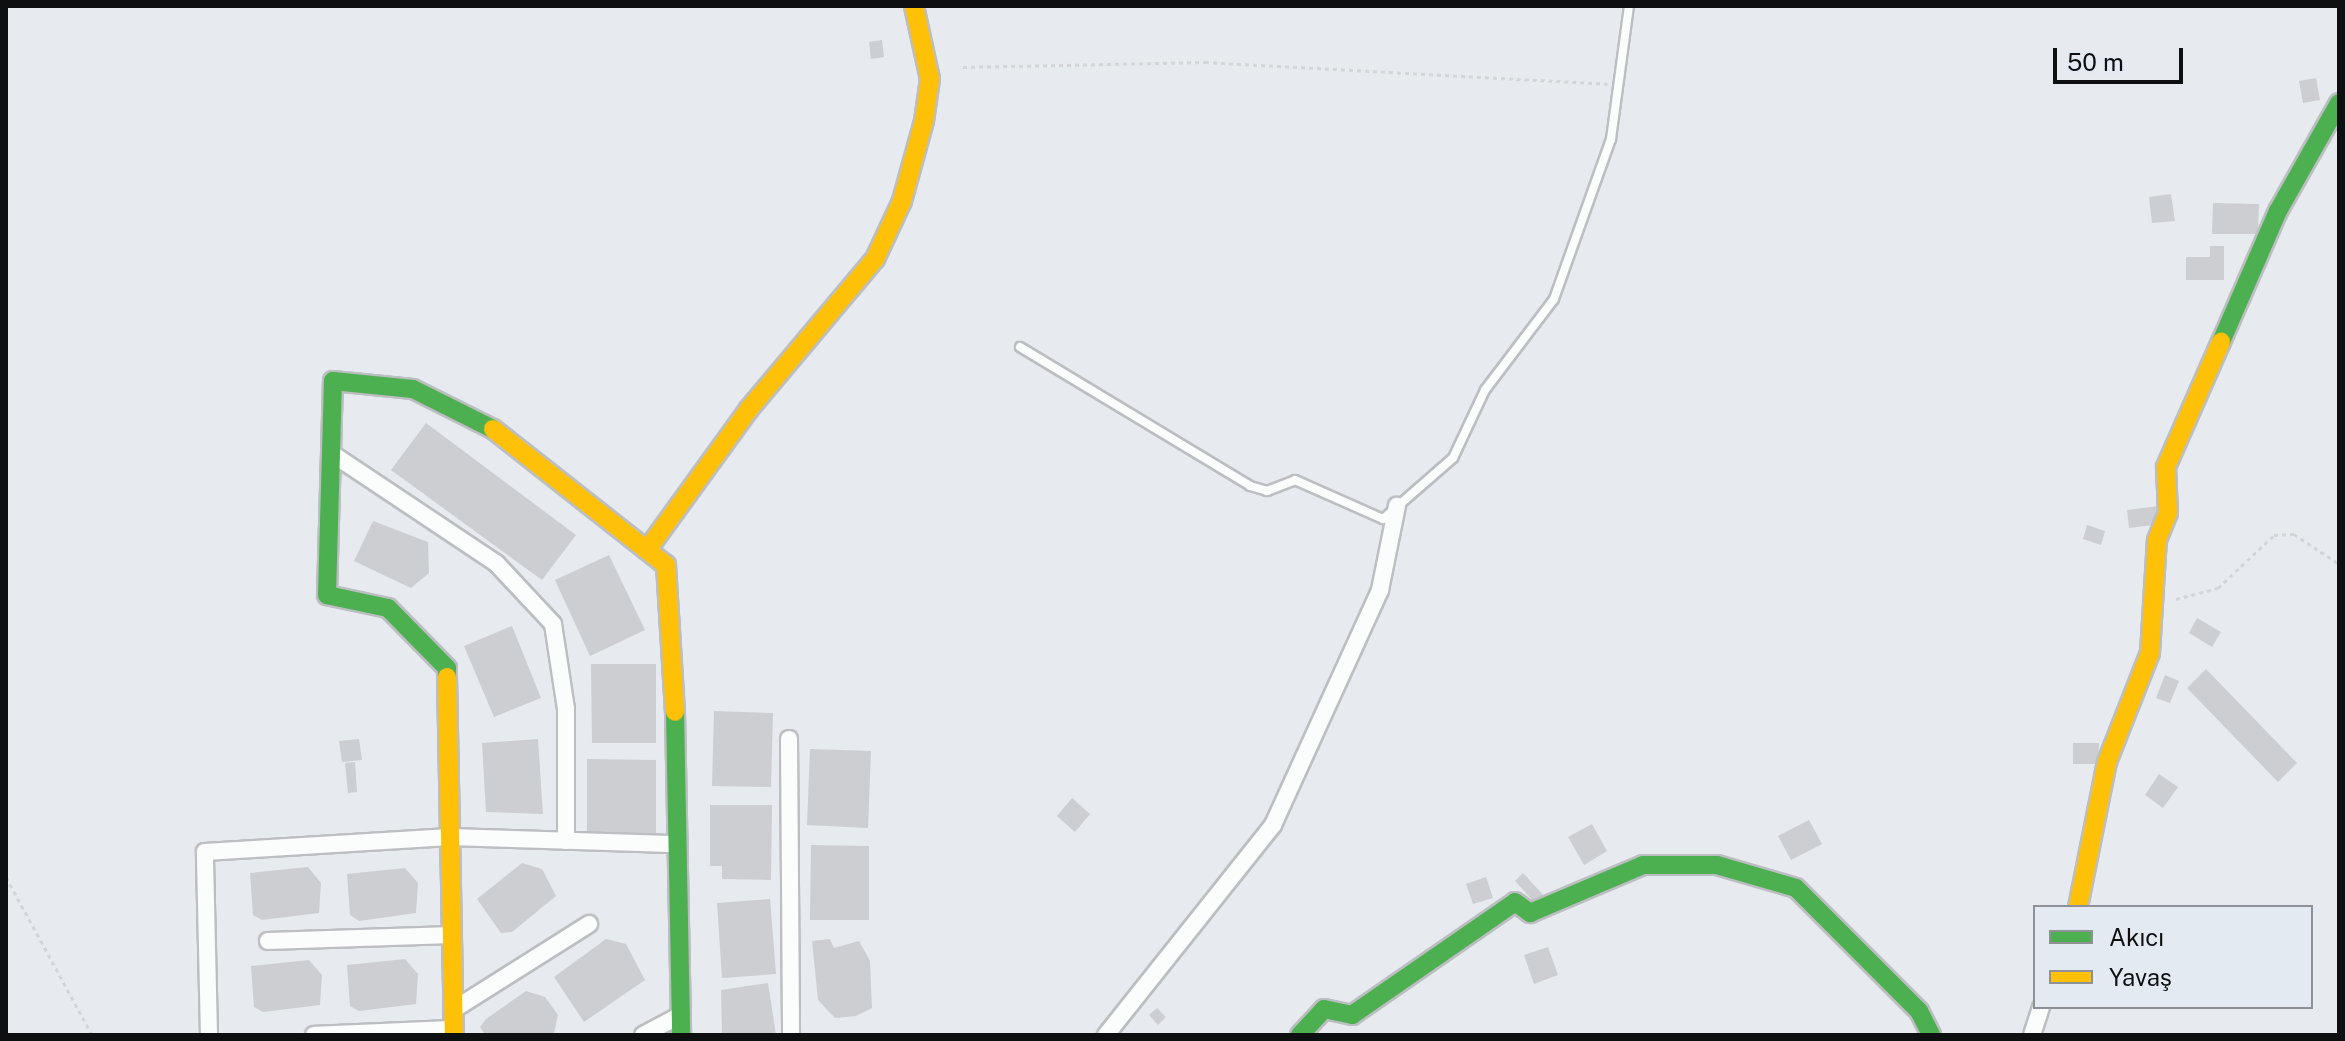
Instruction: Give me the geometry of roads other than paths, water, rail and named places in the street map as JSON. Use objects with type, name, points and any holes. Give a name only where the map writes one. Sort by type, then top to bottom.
[{"type":"street","points":[[647,550],[749,409],[875,259],[902,201],[926,107],[930,79],[914,6]]},
{"type":"street","points":[[2078,905],[2107,762],[2150,653],[2158,599],[2154,571],[2168,513],[2166,467],[2266,235],[2339,103]]},
{"type":"street","points":[[454,1025],[447,668],[388,608],[327,595],[333,381],[413,389],[488,425],[666,565],[673,611],[681,1035]]},
{"type":"street","points":[[331,453],[496,563],[553,624],[566,709],[566,841]]},
{"type":"street","points":[[1106,1035],[1273,825],[1380,590],[1397,506]]},
{"type":"street","points":[[789,739],[791,1035]]},
{"type":"street","points":[[209,1035],[205,852],[450,837],[678,844]]},
{"type":"street","points":[[1300,1035],[1324,1009],[1352,1015],[1515,902],[1530,913],[1643,865],[1717,865],[1796,888],[1919,1011],[1931,1035]]},
{"type":"street","points":[[314,1035],[454,1025],[589,924]]},
{"type":"street","points":[[268,941],[452,935]]},
{"type":"street","points":[[2032,1035],[2040,1009]]},
{"type":"street","points":[[643,1035],[681,1015]]},
{"type":"lane","points":[[1020,347],[1250,486],[1267,491],[1295,480],[1376,519],[1397,506],[1453,458],[1492,378],[1542,324],[1611,139],[1623,85],[1629,6]]}]
